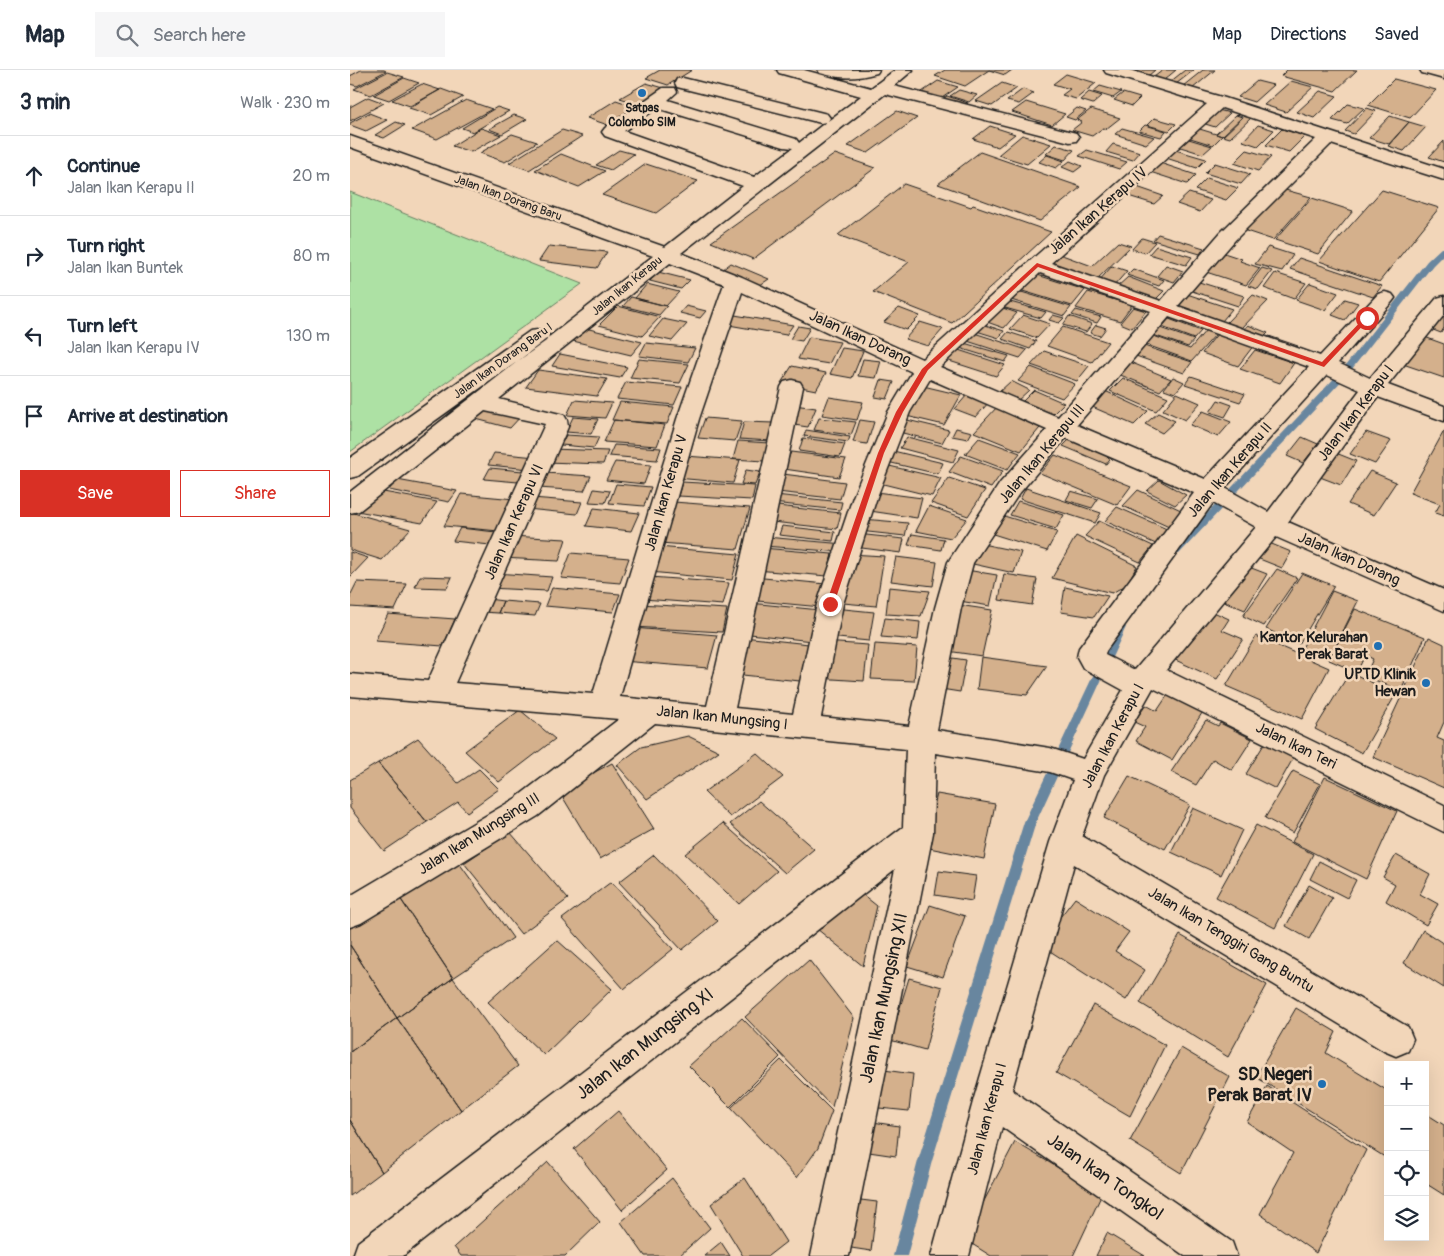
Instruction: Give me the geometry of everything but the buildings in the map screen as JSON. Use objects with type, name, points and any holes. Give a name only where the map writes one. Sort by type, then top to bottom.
[{"type":"main road","points":[[702,70],[611,132],[755,184]]},
{"type":"main road","points":[[785,70],[889,79],[1070,137]]},
{"type":"main road","points":[[746,129],[820,74],[841,74],[871,70]]},
{"type":"main road","points":[[1112,70],[1219,102],[1444,175]]},
{"type":"main road","points":[[1428,70],[1444,74]]},
{"type":"main road","name":"Jalan Ikan Kerapu","points":[[350,505],[482,403],[662,253],[755,184],[889,79]]},
{"type":"main road","points":[[683,83],[777,107],[822,107]]},
{"type":"main road","points":[[655,102],[790,143]]},
{"type":"main road","name":"Jalan Ikan Kerapu IV","points":[[805,726],[830,604],[865,497],[899,412],[925,369],[1037,265],[1219,102]]},
{"type":"main road","name":"Jalan Ikan Kerapu III","points":[[921,739],[943,633],[961,562],[1009,489],[1166,310],[1228,236],[1327,138]]},
{"type":"main road","name":"Jalan Ikan Dorang Baru","points":[[350,141],[662,253]]},
{"type":"main road","name":"Jalan Ikan Dorang","points":[[662,253],[735,281],[925,369],[1214,492],[1263,520],[1444,601]]},
{"type":"main road","name":"Jalan Ikan Dorang Baru I","points":[[350,470],[662,253]]},
{"type":"main road","points":[[1037,265],[1330,368],[1369,386],[1444,414]]},
{"type":"main road","name":"Jalan Ikan Kerapu V","points":[[603,706],[688,419],[735,281]]},
{"type":"main road","name":"Jalan Ikan Kerapu II","points":[[1143,679],[1093,661],[1091,653],[1093,648],[1214,492],[1330,368],[1385,298]]},
{"type":"main road","name":"Jalan Ikan Kerapu I","points":[[950,1256],[992,1098],[1087,771],[1143,679],[1263,520],[1369,386],[1444,302]]},
{"type":"main road","points":[[719,717],[792,388]]},
{"type":"main road","name":"Jalan Ikan Kerapu VI","points":[[437,691],[556,426],[556,420],[548,417],[482,403]]},
{"type":"main road","name":"Jalan Ikan Teri","points":[[1143,679],[1444,819]]},
{"type":"main road","name":"Jalan Ikan Mungsing I","points":[[350,685],[603,706],[921,739],[1050,760],[1087,771]]},
{"type":"main road","name":"Jalan Ikan Mungsing III","points":[[350,912],[527,807],[650,711]]},
{"type":"main road","name":"Jalan Ikan Mungsing XII","points":[[830,1256],[918,833],[921,739]]},
{"type":"main road","name":"Jalan Ikan Mungsing XI","points":[[372,1256],[918,833]]},
{"type":"main road","name":"Jalan Ikan Tenggiri Gang Buntu","points":[[1065,842],[1396,1039]]},
{"type":"main road","name":"Jalan Ikan Tongkol","points":[[992,1098],[1218,1256]]},
{"type":"green space","points":[[350,192],[582,284],[350,452]]},
{"type":"waterway","points":[[1176,552],[1345,372],[1430,263],[1444,250]]},
{"type":"waterway","points":[[900,1256],[925,1161],[1030,822],[1121,627]]},
{"type":"place","name":"Satpas Colombo SIM","points":[[642,93]]},
{"type":"place","name":"Kantor Kelurahan Perak Barat","points":[[1378,646]]},
{"type":"place","name":"UPTD Klinik Hewan","points":[[1426,683]]},
{"type":"place","name":"SD Negeri Perak Barat IV","points":[[1322,1084]]},
{"type":"route","points":[[830,604],[881,453],[899,412],[925,369],[1037,265],[1324,365],[1367,318]]}]
